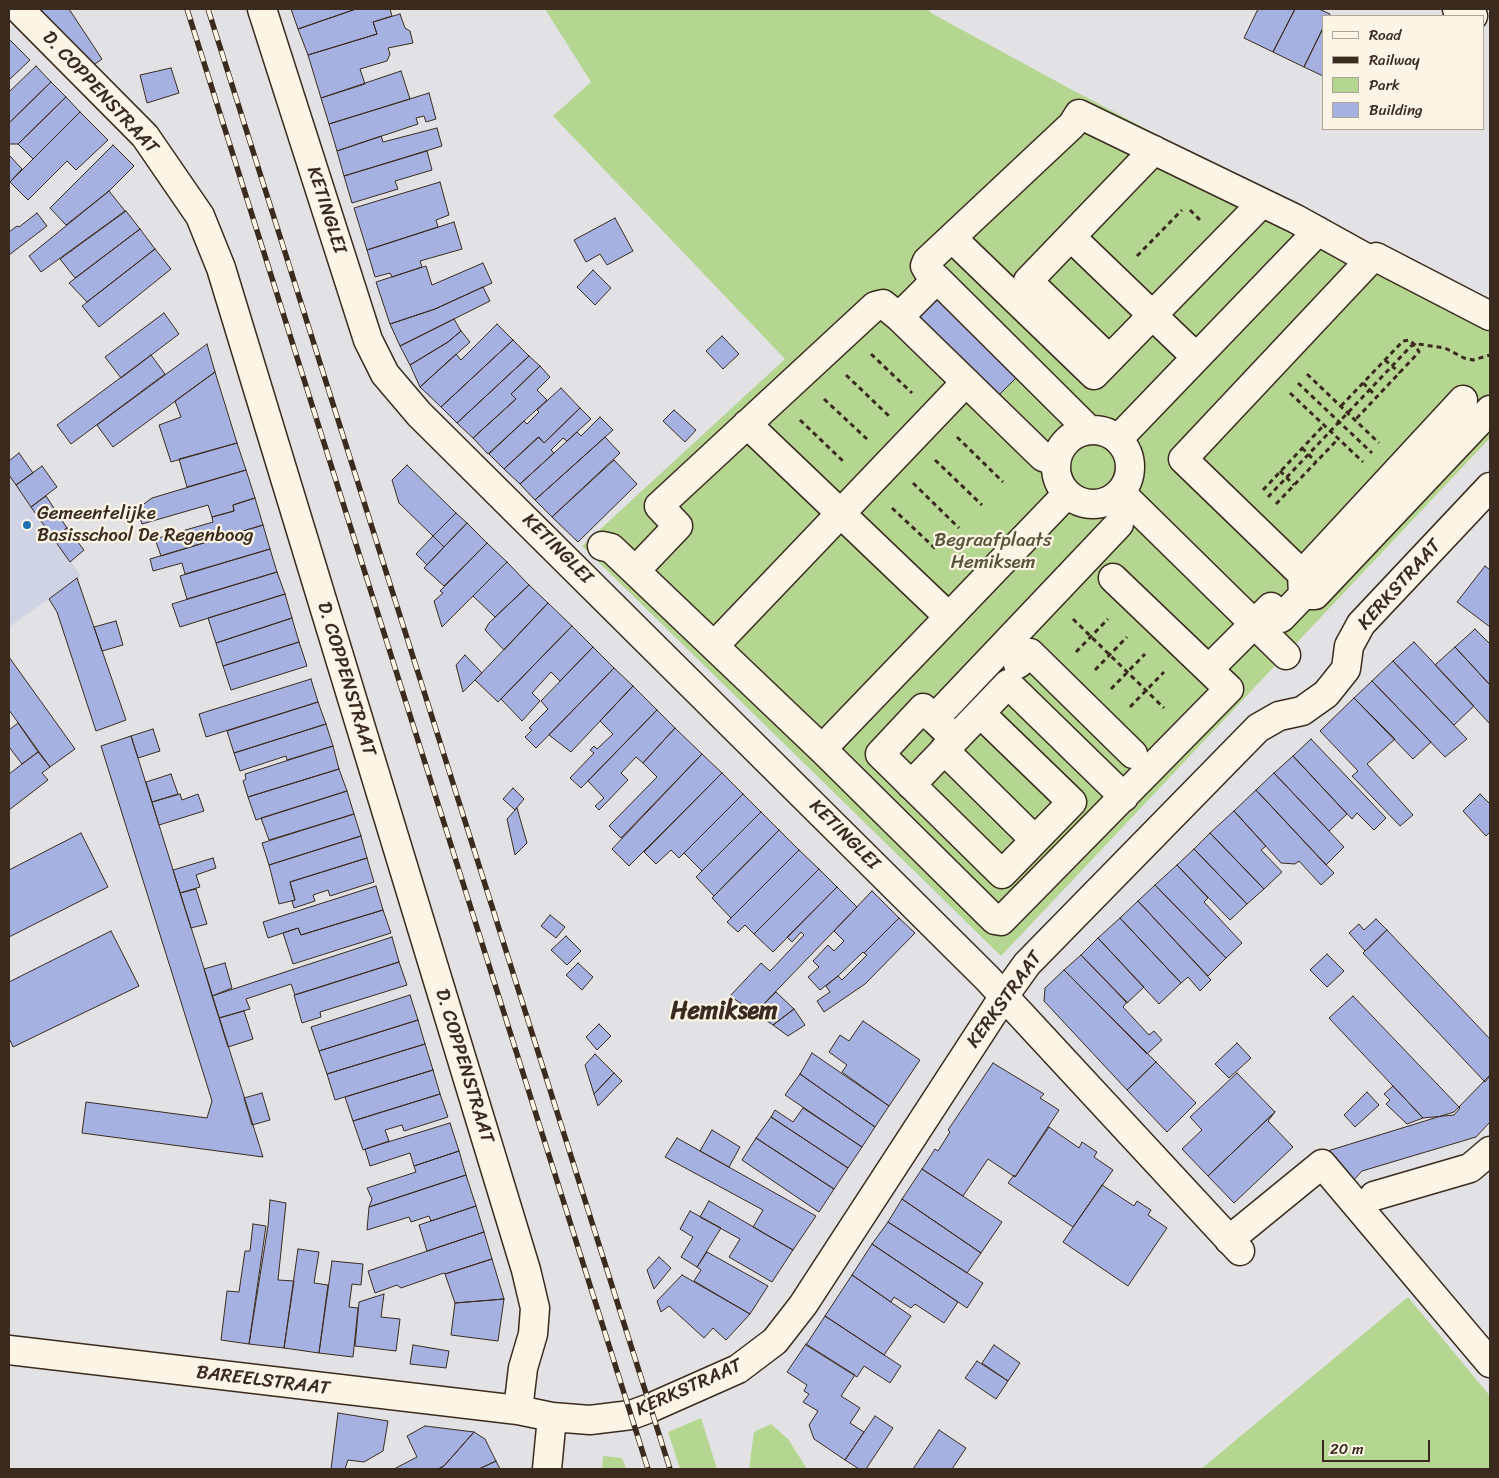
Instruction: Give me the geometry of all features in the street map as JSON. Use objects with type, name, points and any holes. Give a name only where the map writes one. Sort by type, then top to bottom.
[{"type":"street","name":"D. COPPENSTRAAT","points":[[19,9],[145,136],[200,216],[221,268],[526,1270],[535,1308],[533,1334],[523,1368],[518,1410]]},
{"type":"street","name":"KETINGLEI","points":[[262,9],[368,340],[385,374],[419,414],[1004,996],[1234,1246],[1322,1164],[1490,1363]]},
{"type":"street","points":[[1457,9],[1471,15]]},
{"type":"street","points":[[1088,430],[928,271],[926,266],[927,262],[1072,125],[1080,114],[1318,231],[1370,260]]},
{"type":"street","points":[[1109,359],[1028,281],[1154,150]]},
{"type":"street","points":[[952,238],[1094,375],[1262,203]]},
{"type":"street","points":[[1118,439],[1318,231]]},
{"type":"street","points":[[1071,237],[1196,357]]},
{"type":"street","points":[[1490,316],[1376,258],[1370,260],[1183,459],[1302,585],[1315,595],[1490,410]]},
{"type":"street","points":[[899,317],[937,279]]},
{"type":"street","points":[[635,571],[678,526],[659,506],[875,306],[883,304],[899,317],[1042,457],[1056,462]]},
{"type":"street","points":[[714,646],[966,382]]},
{"type":"street","points":[[1209,669],[1271,607],[1281,618],[1302,585],[1394,475],[1463,400]]},
{"type":"street","points":[[747,424],[949,617]]},
{"type":"street","points":[[1088,430],[1102,430],[1118,439],[1129,456],[1128,482],[1120,492],[1100,504],[1088,504],[1067,494],[1056,474],[1056,462],[1059,451],[1066,441],[1076,433],[1088,430]]},
{"type":"street","name":"KERKSTRAAT","points":[[518,1410],[552,1417],[590,1420],[631,1415],[738,1369],[775,1341],[803,1305],[1004,996],[1027,964],[1258,728],[1280,716],[1302,711],[1326,694],[1346,669],[1350,646],[1361,624],[1490,487]]},
{"type":"street","points":[[1120,492],[1286,655]]},
{"type":"street","points":[[822,749],[1067,494]]},
{"type":"street","points":[[912,785],[980,713],[1009,665],[1118,524]]},
{"type":"street","points":[[602,546],[611,548],[822,749],[995,920],[1001,921],[1229,689],[1150,613]]},
{"type":"street","points":[[934,719],[1009,665],[1030,653],[1133,754]]},
{"type":"street","points":[[1009,665],[1124,797]]},
{"type":"street","points":[[980,713],[1072,802],[1036,840],[1002,874],[880,754],[924,708],[934,719],[950,745],[1036,840]]},
{"type":"street","points":[[1374,1196],[1470,1168],[1490,1151]]},
{"type":"street","name":"BAREELSTRAAT","points":[[9,1350],[518,1410]]},
{"type":"street","points":[[547,1469],[552,1417]]},
{"type":"path","points":[[1341,406],[1403,341],[1409,340],[1415,345],[1419,352],[1355,420]]},
{"type":"path","points":[[1264,500],[1410,346],[1445,348],[1464,358],[1481,359],[1490,355]]},
{"type":"path","points":[[1385,360],[1400,372]]},
{"type":"path","points":[[1301,368],[1355,420],[1394,475]]},
{"type":"path","points":[[1292,377],[1394,475]]},
{"type":"path","points":[[1363,383],[1377,397]]},
{"type":"path","points":[[1283,387],[1338,439],[1394,475]]},
{"type":"path","points":[[1258,495],[1324,425]]},
{"type":"path","points":[[1272,508],[1338,439]]},
{"type":"path","points":[[1302,448],[1316,462]]},
{"type":"path","points":[[1280,471],[1294,485]]},
{"type":"path","points":[[1090,636],[1150,613]]},
{"type":"path","points":[[1080,703],[1109,655],[1150,613]]},
{"type":"path","points":[[1080,703],[1128,672],[1150,613]]},
{"type":"path","points":[[1146,690],[1150,613]]},
{"type":"path","points":[[1073,619],[1164,708]]},
{"type":"path","points":[[1080,703],[1090,636]]},
{"type":"path","points":[[1080,703],[1146,690]]},
{"type":"shaded area","name":"Gemeentelijke Basisschool De Regenboog","points":[[9,474],[81,576],[9,627]]},
{"type":"green space","name":"Begraafplaats Hemiksem","points":[[545,9],[928,9],[931,13],[1065,86],[1490,311],[1490,438],[1001,956],[582,546],[785,359],[553,116],[591,82]]},
{"type":"green space","points":[[1408,1297],[1490,1396],[1490,1469],[1201,1469]]},
{"type":"green space","points":[[701,1418],[717,1469],[680,1469],[668,1432]]},
{"type":"green space","points":[[771,1424],[788,1439],[807,1469],[749,1469],[754,1432]]},
{"type":"green space","points":[[603,1456],[622,1458],[626,1469],[602,1469]]},
{"type":"building","points":[[34,9],[69,9],[102,59],[91,67]]},
{"type":"building","points":[[291,9],[356,9],[298,29]]},
{"type":"building","points":[[356,9],[390,9],[392,16],[373,22],[377,34],[308,55],[298,29]]},
{"type":"building","points":[[1258,9],[1295,9],[1273,52],[1244,38]]},
{"type":"building","points":[[1295,9],[1319,9],[1330,14],[1322,15],[1322,30],[1304,67],[1273,52]]},
{"type":"building","points":[[400,14],[405,28],[410,31],[413,43],[388,48],[390,54],[387,61],[360,69],[365,84],[321,98],[308,55],[377,34],[373,22]]},
{"type":"building","points":[[1322,30],[1322,76],[1304,67]]},
{"type":"building","points":[[9,39],[30,60],[9,80]]},
{"type":"building","points":[[36,66],[51,82],[9,123],[9,92]]},
{"type":"building","points":[[171,68],[179,93],[147,103],[140,75]]},
{"type":"building","points":[[401,71],[410,99],[329,124],[321,98]]},
{"type":"building","points":[[51,82],[66,97],[18,144],[9,144],[9,123]]},
{"type":"building","points":[[429,93],[436,119],[426,122],[424,116],[416,118],[418,124],[337,151],[329,124]]},
{"type":"building","points":[[66,97],[80,112],[33,159],[18,144]]},
{"type":"building","points":[[80,112],[108,140],[76,170],[67,161],[28,200],[10,182]]},
{"type":"building","points":[[437,128],[442,146],[344,176],[337,151],[381,136],[383,142]]},
{"type":"building","points":[[113,145],[134,166],[109,191],[66,225],[50,208]]},
{"type":"building","points":[[427,151],[432,170],[395,181],[398,189],[352,203],[344,176]]},
{"type":"building","points":[[9,155],[22,169],[9,183]]},
{"type":"building","points":[[440,182],[449,215],[436,220],[438,227],[367,250],[354,208]]},
{"type":"building","points":[[109,191],[125,211],[41,272],[29,256]]},
{"type":"building","points":[[126,211],[140,229],[75,278],[60,259]]},
{"type":"building","points":[[37,213],[47,226],[9,255],[9,232]]},
{"type":"building","points":[[615,218],[633,251],[607,265],[600,254],[586,262],[574,240]]},
{"type":"building","points":[[454,222],[462,249],[420,261],[422,267],[392,277],[390,273],[375,277],[367,250]]},
{"type":"building","points":[[140,229],[155,249],[87,302],[69,283]]},
{"type":"building","points":[[155,249],[171,269],[99,327],[82,306]]},
{"type":"building","points":[[483,263],[492,283],[435,309],[390,324],[376,282],[426,266],[432,285]]},
{"type":"building","points":[[593,270],[611,288],[595,305],[577,287]]},
{"type":"building","points":[[483,287],[490,301],[400,346],[390,324],[435,309]]},
{"type":"building","points":[[936,287],[1023,371],[994,400],[907,317]]},
{"type":"building","points":[[164,313],[179,334],[121,378],[105,357]]},
{"type":"building","points":[[454,319],[461,331],[448,342],[410,365],[400,346]]},
{"type":"building","points":[[497,324],[513,340],[441,407],[420,387],[456,354],[461,360]]},
{"type":"building","points":[[461,331],[470,342],[420,387],[410,365],[448,342]]},
{"type":"building","points":[[722,336],[739,354],[723,369],[706,351]]},
{"type":"building","points":[[513,340],[529,356],[457,423],[441,407]]},
{"type":"building","points":[[207,344],[215,372],[113,447],[97,425]]},
{"type":"building","points":[[151,355],[165,374],[71,444],[57,425]]},
{"type":"building","points":[[529,356],[540,366],[511,394],[516,399],[473,438],[457,423]]},
{"type":"building","points":[[540,366],[550,377],[537,390],[547,400],[488,454],[473,438],[516,399],[511,394]]},
{"type":"building","points":[[215,372],[237,443],[171,462],[159,425],[181,417],[175,401]]},
{"type":"building","points":[[561,388],[580,408],[544,443],[538,437],[504,469],[489,454],[524,421],[527,424],[539,412],[537,410]]},
{"type":"building","points":[[580,408],[591,419],[567,441],[563,438],[551,450],[554,453],[520,484],[504,469],[539,437],[544,443]]},
{"type":"building","points":[[674,410],[696,430],[685,442],[663,421]]},
{"type":"building","points":[[600,417],[613,430],[535,500],[520,484],[577,432],[581,436]]},
{"type":"building","points":[[605,437],[620,453],[552,517],[535,500]]},
{"type":"building","points":[[237,443],[246,470],[187,487],[179,459]]},
{"type":"building","points":[[19,453],[33,473],[16,485],[9,475],[9,461]]},
{"type":"building","points":[[614,460],[637,484],[578,542],[552,517]]},
{"type":"building","points":[[407,465],[456,513],[433,536],[399,503],[392,480]]},
{"type":"building","points":[[42,466],[57,487],[31,507],[16,485]]},
{"type":"building","points":[[246,470],[255,498],[233,505],[234,511],[212,517],[208,505],[142,524],[137,509],[152,498]]},
{"type":"building","points":[[46,496],[67,528],[53,538],[31,507]]},
{"type":"building","points":[[255,498],[263,525],[161,556],[155,539],[213,522],[212,517],[234,511],[233,505]]},
{"type":"building","points":[[456,513],[467,523],[444,547],[433,536]]},
{"type":"building","points":[[467,523],[487,543],[444,586],[424,568]]},
{"type":"building","points":[[263,525],[270,549],[185,574],[182,563],[153,571],[150,559]]},
{"type":"building","points":[[67,528],[84,550],[70,562],[53,538]]},
{"type":"building","points":[[433,536],[444,547],[427,565],[416,554]]},
{"type":"building","points":[[487,543],[507,562],[442,627],[434,601],[443,593],[440,591]]},
{"type":"building","points":[[270,549],[277,572],[187,599],[180,576]]},
{"type":"building","points":[[507,562],[529,585],[495,617],[473,596]]},
{"type":"building","points":[[1485,566],[1490,570],[1490,627],[1457,602]]},
{"type":"building","points":[[277,572],[285,594],[180,627],[172,604]]},
{"type":"building","points":[[77,578],[126,720],[96,731],[57,612],[49,599]]},
{"type":"building","points":[[529,585],[548,603],[504,650],[485,630],[489,623]]},
{"type":"building","points":[[285,594],[292,618],[216,643],[208,618]]},
{"type":"building","points":[[548,603],[572,626],[498,702],[475,680]]},
{"type":"building","points":[[292,618],[299,642],[223,666],[216,643]]},
{"type":"building","points":[[116,621],[123,645],[102,651],[94,627]]},
{"type":"building","points":[[572,626],[593,647],[560,681],[551,672],[532,693],[540,701],[522,721],[501,699]]},
{"type":"building","points":[[1475,629],[1490,644],[1490,685],[1455,647]]},
{"type":"building","points":[[299,642],[307,666],[231,690],[223,666]]},
{"type":"building","points":[[1414,642],[1474,706],[1454,725],[1393,661]]},
{"type":"building","points":[[593,647],[614,668],[536,748],[525,737],[532,730],[529,728],[548,709],[541,701]]},
{"type":"building","points":[[1455,647],[1490,685],[1490,724],[1435,665]]},
{"type":"building","points":[[465,655],[482,673],[463,692],[456,665]]},
{"type":"building","points":[[9,657],[75,749],[50,767],[9,710]]},
{"type":"building","points":[[1393,661],[1467,739],[1445,757],[1372,681]]},
{"type":"building","points":[[614,668],[633,686],[571,752],[549,735]]},
{"type":"building","points":[[311,679],[318,702],[206,737],[199,714]]},
{"type":"building","points":[[1372,681],[1431,742],[1413,759],[1354,698]]},
{"type":"building","points":[[633,686],[657,710],[581,788],[570,778],[594,753],[590,750],[594,746],[597,749],[613,734],[600,721]]},
{"type":"building","points":[[1354,698],[1395,739],[1367,764],[1413,815],[1400,826],[1352,776],[1358,771],[1320,731]]},
{"type":"building","points":[[318,702],[326,724],[234,753],[227,731]]},
{"type":"building","points":[[657,710],[675,728],[643,763],[636,757],[621,773],[628,780],[599,810],[595,806],[604,798],[588,781]]},
{"type":"building","points":[[18,723],[38,752],[22,764],[9,747],[9,730]]},
{"type":"building","points":[[326,724],[333,746],[287,760],[286,756],[240,771],[234,753]]},
{"type":"building","points":[[675,728],[702,754],[621,838],[609,826],[657,777],[643,763]]},
{"type":"building","points":[[153,729],[160,751],[138,758],[131,736]]},
{"type":"building","points":[[131,736],[263,1157],[82,1133],[86,1102],[207,1118],[212,1101],[101,746]]},
{"type":"building","points":[[1311,739],[1386,818],[1374,830],[1357,813],[1352,819],[1293,756]]},
{"type":"building","points":[[333,746],[339,769],[248,797],[243,781],[246,779],[245,774]]},
{"type":"building","points":[[38,752],[50,767],[42,773],[48,780],[9,810],[9,774]]},
{"type":"building","points":[[702,754],[722,773],[629,866],[612,849]]},
{"type":"building","points":[[1293,756],[1347,814],[1329,831],[1274,773]]},
{"type":"building","points":[[339,769],[347,791],[256,820],[248,797]]},
{"type":"building","points":[[722,773],[743,794],[679,858],[671,850],[656,864],[644,852]]},
{"type":"building","points":[[1274,773],[1344,847],[1326,865],[1256,790]]},
{"type":"building","points":[[171,774],[178,794],[152,802],[146,782]]},
{"type":"building","points":[[513,788],[524,799],[515,810],[503,799]]},
{"type":"building","points":[[1256,790],[1334,873],[1321,885],[1299,861],[1295,864],[1281,863],[1234,811]]},
{"type":"building","points":[[347,791],[354,814],[269,840],[261,818]]},
{"type":"building","points":[[180,794],[182,800],[198,794],[204,811],[159,825],[152,802]]},
{"type":"building","points":[[743,794],[761,812],[702,871],[684,853]]},
{"type":"building","points":[[1480,794],[1490,804],[1490,832],[1486,836],[1463,811]]},
{"type":"building","points":[[517,808],[527,843],[515,855],[507,819]]},
{"type":"building","points":[[1234,811],[1266,846],[1261,850],[1282,872],[1264,889],[1210,833]]},
{"type":"building","points":[[761,812],[779,830],[714,896],[696,877]]},
{"type":"building","points":[[354,814],[361,836],[269,865],[262,843]]},
{"type":"building","points":[[779,830],[799,850],[731,918],[712,898]]},
{"type":"building","points":[[81,833],[108,887],[9,937],[9,870]]},
{"type":"building","points":[[1210,833],[1264,889],[1247,904],[1194,849]]},
{"type":"building","points":[[361,836],[367,858],[290,882],[295,900],[279,904],[269,865]]},
{"type":"building","points":[[1194,849],[1247,904],[1230,920],[1177,865]]},
{"type":"building","points":[[799,850],[819,869],[754,934],[745,925],[738,932],[727,922]]},
{"type":"building","points":[[213,858],[216,868],[196,875],[200,887],[180,893],[173,870]]},
{"type":"building","points":[[367,858],[374,882],[330,896],[328,890],[313,895],[315,901],[294,908],[292,901],[295,900],[290,882]]},
{"type":"building","points":[[1177,865],[1208,898],[1204,902],[1242,943],[1226,958],[1155,885]]},
{"type":"building","points":[[819,869],[837,887],[773,952],[754,934]]},
{"type":"building","points":[[1155,885],[1226,958],[1208,976],[1138,901]]},
{"type":"building","points":[[376,886],[383,910],[301,935],[298,928],[268,938],[263,922]]},
{"type":"building","points":[[837,887],[857,907],[755,1013],[730,996],[761,963],[770,971],[773,968],[804,935],[801,932],[792,942],[787,937]]},
{"type":"building","points":[[196,889],[207,924],[191,928],[180,893]]},
{"type":"building","points":[[872,891],[899,918],[864,953],[820,990],[808,977],[819,967],[813,961],[828,945],[834,951],[844,941],[834,931]]},
{"type":"building","points":[[1138,901],[1211,980],[1200,991],[1188,977],[1181,983],[1120,918]]},
{"type":"building","points":[[383,910],[391,933],[293,964],[283,933],[298,928],[301,935]]},
{"type":"building","points":[[550,915],[565,927],[556,938],[541,926]]},
{"type":"building","points":[[899,918],[915,933],[865,984],[824,1012],[817,1001],[830,992],[826,986],[838,976],[842,980],[867,955],[864,953]]},
{"type":"building","points":[[1120,918],[1181,983],[1159,1004],[1098,938]]},
{"type":"building","points":[[1376,919],[1387,930],[1365,951],[1349,933],[1359,924],[1364,930]]},
{"type":"building","points":[[1387,930],[1490,1039],[1490,1076],[1485,1082],[1363,953]]},
{"type":"building","points":[[111,931],[139,986],[13,1047],[9,1038],[9,982]]},
{"type":"building","points":[[566,936],[581,951],[567,965],[551,950]]},
{"type":"building","points":[[392,937],[399,962],[295,995],[291,984],[246,999],[250,1009],[219,1018],[212,996]]},
{"type":"building","points":[[1098,938],[1144,987],[1127,1003],[1081,955]]},
{"type":"building","points":[[1327,954],[1344,971],[1327,987],[1310,970]]},
{"type":"building","points":[[1081,955],[1127,1002],[1123,1007],[1149,1035],[1154,1031],[1162,1040],[1147,1054],[1064,970]]},
{"type":"building","points":[[399,962],[407,985],[320,1012],[321,1017],[302,1023],[294,995]]},
{"type":"building","points":[[225,963],[232,988],[212,996],[204,969]]},
{"type":"building","points":[[578,963],[593,977],[582,990],[566,975]]},
{"type":"building","points":[[1064,970],[1156,1062],[1127,1090],[1044,1001],[1045,988]]},
{"type":"building","points":[[776,992],[794,1009],[773,1025],[755,1013]]},
{"type":"building","points":[[410,995],[418,1020],[319,1051],[311,1027]]},
{"type":"building","points":[[1353,996],[1460,1108],[1454,1115],[1423,1118],[1329,1018]]},
{"type":"building","points":[[794,1009],[805,1025],[788,1036],[773,1025]]},
{"type":"building","points":[[244,1011],[253,1039],[228,1047],[219,1018]]},
{"type":"building","points":[[418,1020],[425,1044],[327,1074],[319,1051]]},
{"type":"building","points":[[863,1021],[920,1060],[889,1106],[842,1072],[847,1065],[829,1052],[840,1035],[849,1041]]},
{"type":"building","points":[[599,1024],[611,1036],[597,1050],[586,1037]]},
{"type":"building","points":[[1237,1043],[1251,1058],[1229,1078],[1215,1064]]},
{"type":"building","points":[[425,1044],[433,1070],[335,1100],[327,1074]]},
{"type":"building","points":[[812,1053],[889,1106],[875,1127],[800,1074]]},
{"type":"building","points":[[595,1054],[614,1073],[594,1094],[585,1065]]},
{"type":"building","points":[[1156,1062],[1196,1103],[1167,1132],[1127,1090]]},
{"type":"building","points":[[993,1063],[1044,1094],[1040,1098],[1059,1110],[1015,1177],[988,1159],[963,1196],[922,1169],[935,1149],[938,1151],[950,1132],[948,1130]]},
{"type":"building","points":[[433,1070],[440,1094],[353,1121],[345,1097]]},
{"type":"building","points":[[614,1073],[622,1081],[598,1106],[594,1094]]},
{"type":"building","points":[[1237,1073],[1275,1112],[1208,1176],[1182,1149],[1202,1130],[1190,1117]]},
{"type":"building","points":[[800,1074],[875,1127],[862,1147],[785,1095]]},
{"type":"building","points":[[1490,1075],[1490,1122],[1476,1137],[1362,1171],[1350,1184],[1321,1153],[1454,1112]]},
{"type":"building","points":[[1393,1086],[1423,1118],[1407,1124],[1386,1104],[1390,1100],[1384,1094]]},
{"type":"building","points":[[1367,1092],[1379,1105],[1355,1127],[1344,1115]]},
{"type":"building","points":[[262,1093],[270,1120],[252,1125],[244,1098]]},
{"type":"building","points":[[440,1094],[448,1117],[404,1131],[402,1125],[385,1130],[389,1141],[363,1150],[353,1121]]},
{"type":"building","points":[[803,1108],[862,1147],[848,1168],[771,1117],[775,1110],[793,1122]]},
{"type":"building","points":[[1275,1112],[1268,1121],[1293,1147],[1234,1203],[1208,1176]]},
{"type":"building","points":[[771,1117],[848,1168],[834,1189],[756,1138]]},
{"type":"building","points":[[450,1123],[459,1151],[414,1166],[410,1153],[370,1166],[365,1149]]},
{"type":"building","points":[[1049,1127],[1079,1148],[1082,1142],[1097,1152],[1094,1157],[1113,1170],[1073,1227],[1008,1183],[1014,1175],[1015,1177]]},
{"type":"building","points":[[712,1130],[740,1147],[729,1167],[700,1151]]},
{"type":"building","points":[[677,1138],[816,1216],[793,1250],[753,1227],[763,1210],[665,1157]]},
{"type":"building","points":[[756,1138],[834,1189],[819,1212],[742,1160]]},
{"type":"building","points":[[459,1151],[466,1175],[369,1207],[372,1199],[367,1188],[416,1172],[414,1166]]},
{"type":"building","points":[[922,1169],[1002,1222],[981,1253],[902,1199]]},
{"type":"building","points":[[466,1175],[476,1206],[431,1221],[429,1216],[411,1222],[409,1217],[367,1230],[369,1207]]},
{"type":"building","points":[[1102,1185],[1134,1206],[1137,1201],[1151,1210],[1148,1215],[1167,1228],[1128,1286],[1063,1242]]},
{"type":"building","points":[[902,1199],[981,1253],[967,1273],[888,1222]]},
{"type":"building","points":[[270,1200],[286,1203],[278,1280],[294,1281],[284,1348],[249,1344],[268,1226]]},
{"type":"building","points":[[709,1201],[793,1250],[772,1282],[729,1257],[740,1239],[700,1217]]},
{"type":"building","points":[[476,1206],[484,1232],[427,1251],[419,1225]]},
{"type":"building","points":[[690,1211],[721,1228],[697,1267],[681,1257],[693,1237],[680,1229]]},
{"type":"building","points":[[888,1222],[983,1283],[967,1308],[872,1244]]},
{"type":"building","points":[[253,1224],[266,1226],[249,1344],[221,1340],[227,1291],[239,1292],[245,1251],[250,1251]]},
{"type":"building","points":[[484,1232],[492,1259],[401,1288],[397,1285],[375,1293],[368,1271]]},
{"type":"building","points":[[872,1244],[958,1302],[944,1323],[915,1304],[911,1308],[894,1297],[891,1302],[852,1275]]},
{"type":"building","points":[[298,1249],[319,1252],[314,1283],[328,1285],[319,1353],[284,1348]]},
{"type":"building","points":[[707,1252],[768,1286],[750,1314],[694,1281],[701,1270],[697,1267]]},
{"type":"building","points":[[659,1257],[671,1268],[654,1289],[647,1270]]},
{"type":"building","points":[[492,1259],[504,1299],[455,1303],[445,1274]]},
{"type":"building","points":[[332,1261],[363,1264],[361,1285],[352,1284],[349,1307],[358,1308],[353,1357],[319,1353]]},
{"type":"building","points":[[682,1275],[750,1314],[726,1340],[713,1328],[704,1338],[669,1306],[661,1312],[657,1301]]},
{"type":"building","points":[[852,1275],[911,1316],[884,1355],[825,1316]]},
{"type":"building","points":[[384,1294],[381,1317],[400,1319],[396,1351],[355,1346],[359,1302]]},
{"type":"building","points":[[504,1299],[498,1341],[451,1335],[455,1303]]},
{"type":"building","points":[[825,1316],[901,1366],[890,1383],[864,1366],[857,1377],[806,1345]]},
{"type":"building","points":[[806,1344],[855,1375],[841,1396],[860,1408],[850,1423],[864,1432],[845,1460],[814,1439],[809,1425],[818,1411],[803,1402],[809,1394],[804,1391],[807,1385],[787,1372]]},
{"type":"building","points":[[413,1345],[449,1351],[446,1368],[410,1364]]},
{"type":"building","points":[[994,1345],[1020,1363],[1008,1381],[982,1363]]},
{"type":"building","points":[[977,1361],[1008,1381],[996,1399],[965,1378]]},
{"type":"building","points":[[338,1413],[388,1421],[383,1451],[364,1462],[348,1460],[345,1469],[331,1469]]},
{"type":"building","points":[[875,1416],[893,1428],[866,1469],[859,1469],[845,1460]]},
{"type":"building","points":[[425,1426],[474,1432],[444,1466],[438,1469],[394,1469],[417,1457],[407,1436]]},
{"type":"building","points":[[939,1430],[966,1448],[952,1469],[913,1469]]},
{"type":"building","points":[[474,1432],[485,1439],[496,1461],[479,1469],[438,1469],[444,1466]]},
{"type":"building","points":[[496,1461],[500,1469],[479,1469]]},
{"type":"railway","points":[[187,9],[648,1469]]},
{"type":"railway","points":[[208,9],[670,1469]]},
{"type":"place","name":"Gemeentelijke Basisschool De Regenboog","points":[[27,525]]},
{"type":"district","name":"Hemiksem","points":[[724,1012]]}]
